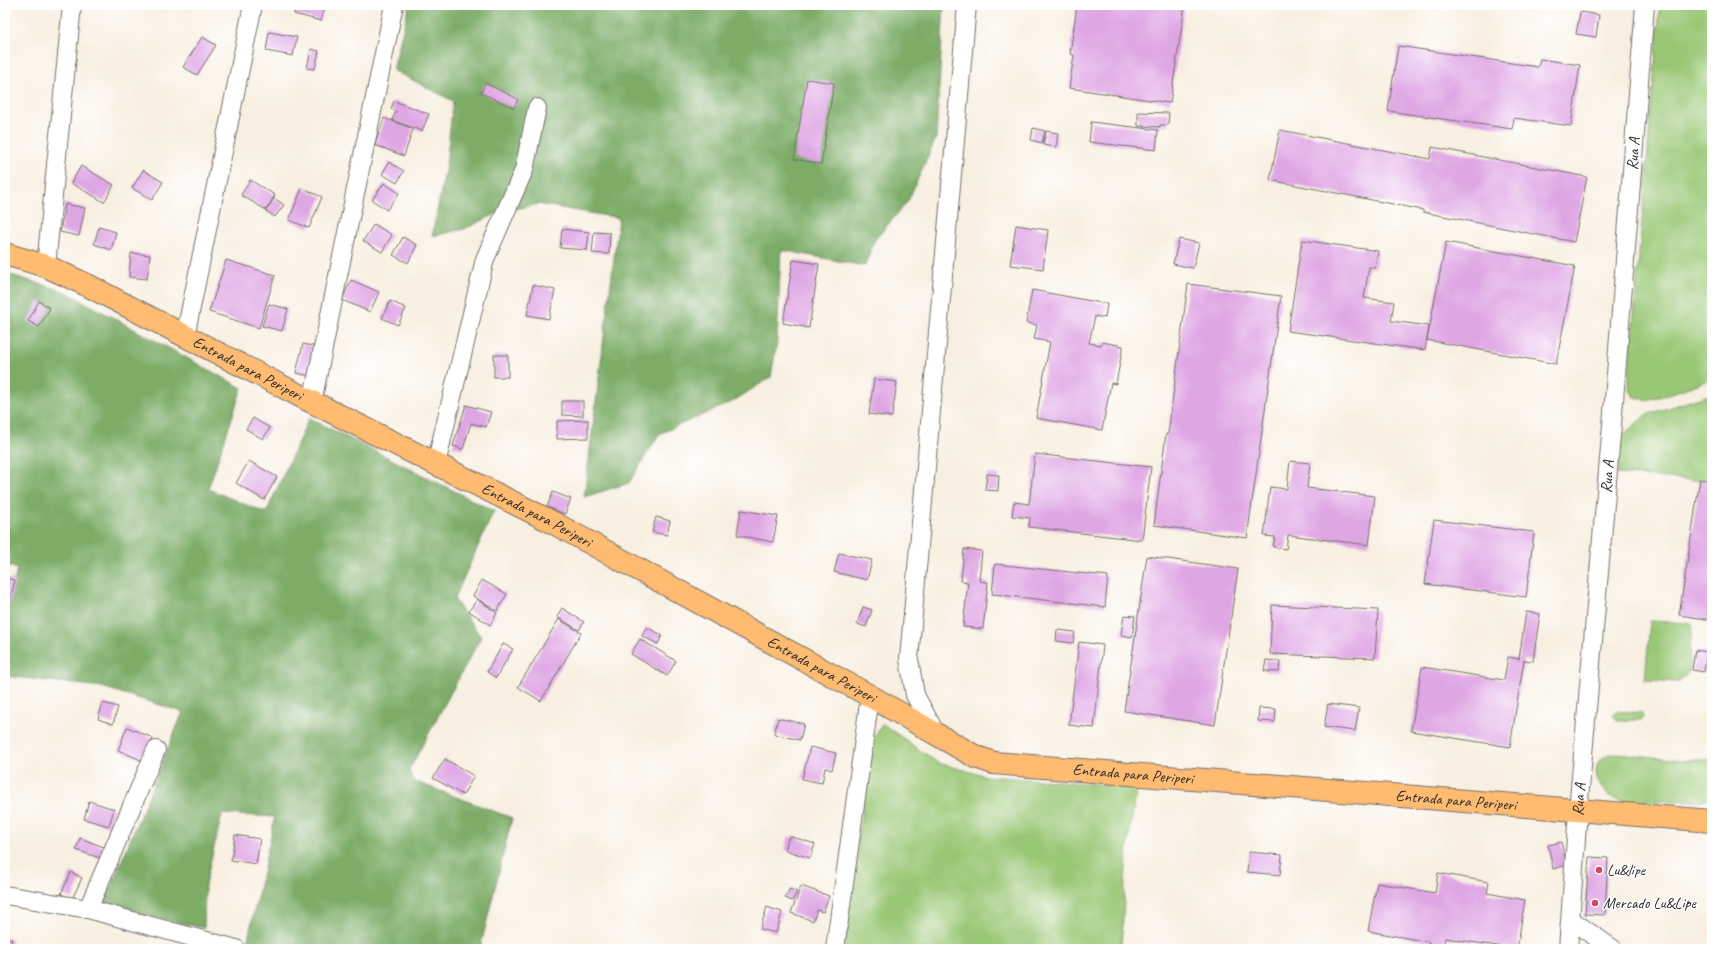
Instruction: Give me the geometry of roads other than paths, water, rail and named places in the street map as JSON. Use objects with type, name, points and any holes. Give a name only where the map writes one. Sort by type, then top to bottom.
[{"type":"main road","name":"Entrada para Periperi","points":[[5,254],[46,266],[89,286],[312,402],[550,521],[870,696],[937,736],[976,757],[994,763],[1712,821]]},
{"type":"street","points":[[46,266],[72,5]]},
{"type":"street","points":[[186,337],[253,5]]},
{"type":"street","points":[[312,402],[394,5]]},
{"type":"street","points":[[937,736],[915,695],[910,660],[966,5]]},
{"type":"street","name":"Rua A","points":[[1568,949],[1578,811],[1613,413],[1645,5]]},
{"type":"street","points":[[436,464],[485,258],[524,170],[537,108]]},
{"type":"street","points":[[835,949],[870,696]]},
{"type":"street","points":[[88,909],[156,750]]},
{"type":"street","points":[[5,895],[88,909],[236,949]]},
{"type":"street","points":[[1571,920],[1613,949]]},
{"type":"place","name":"Lu&lipe","points":[[1599,870]]},
{"type":"place","name":"Mercado Lu&Lipe","points":[[1595,903]]}]
